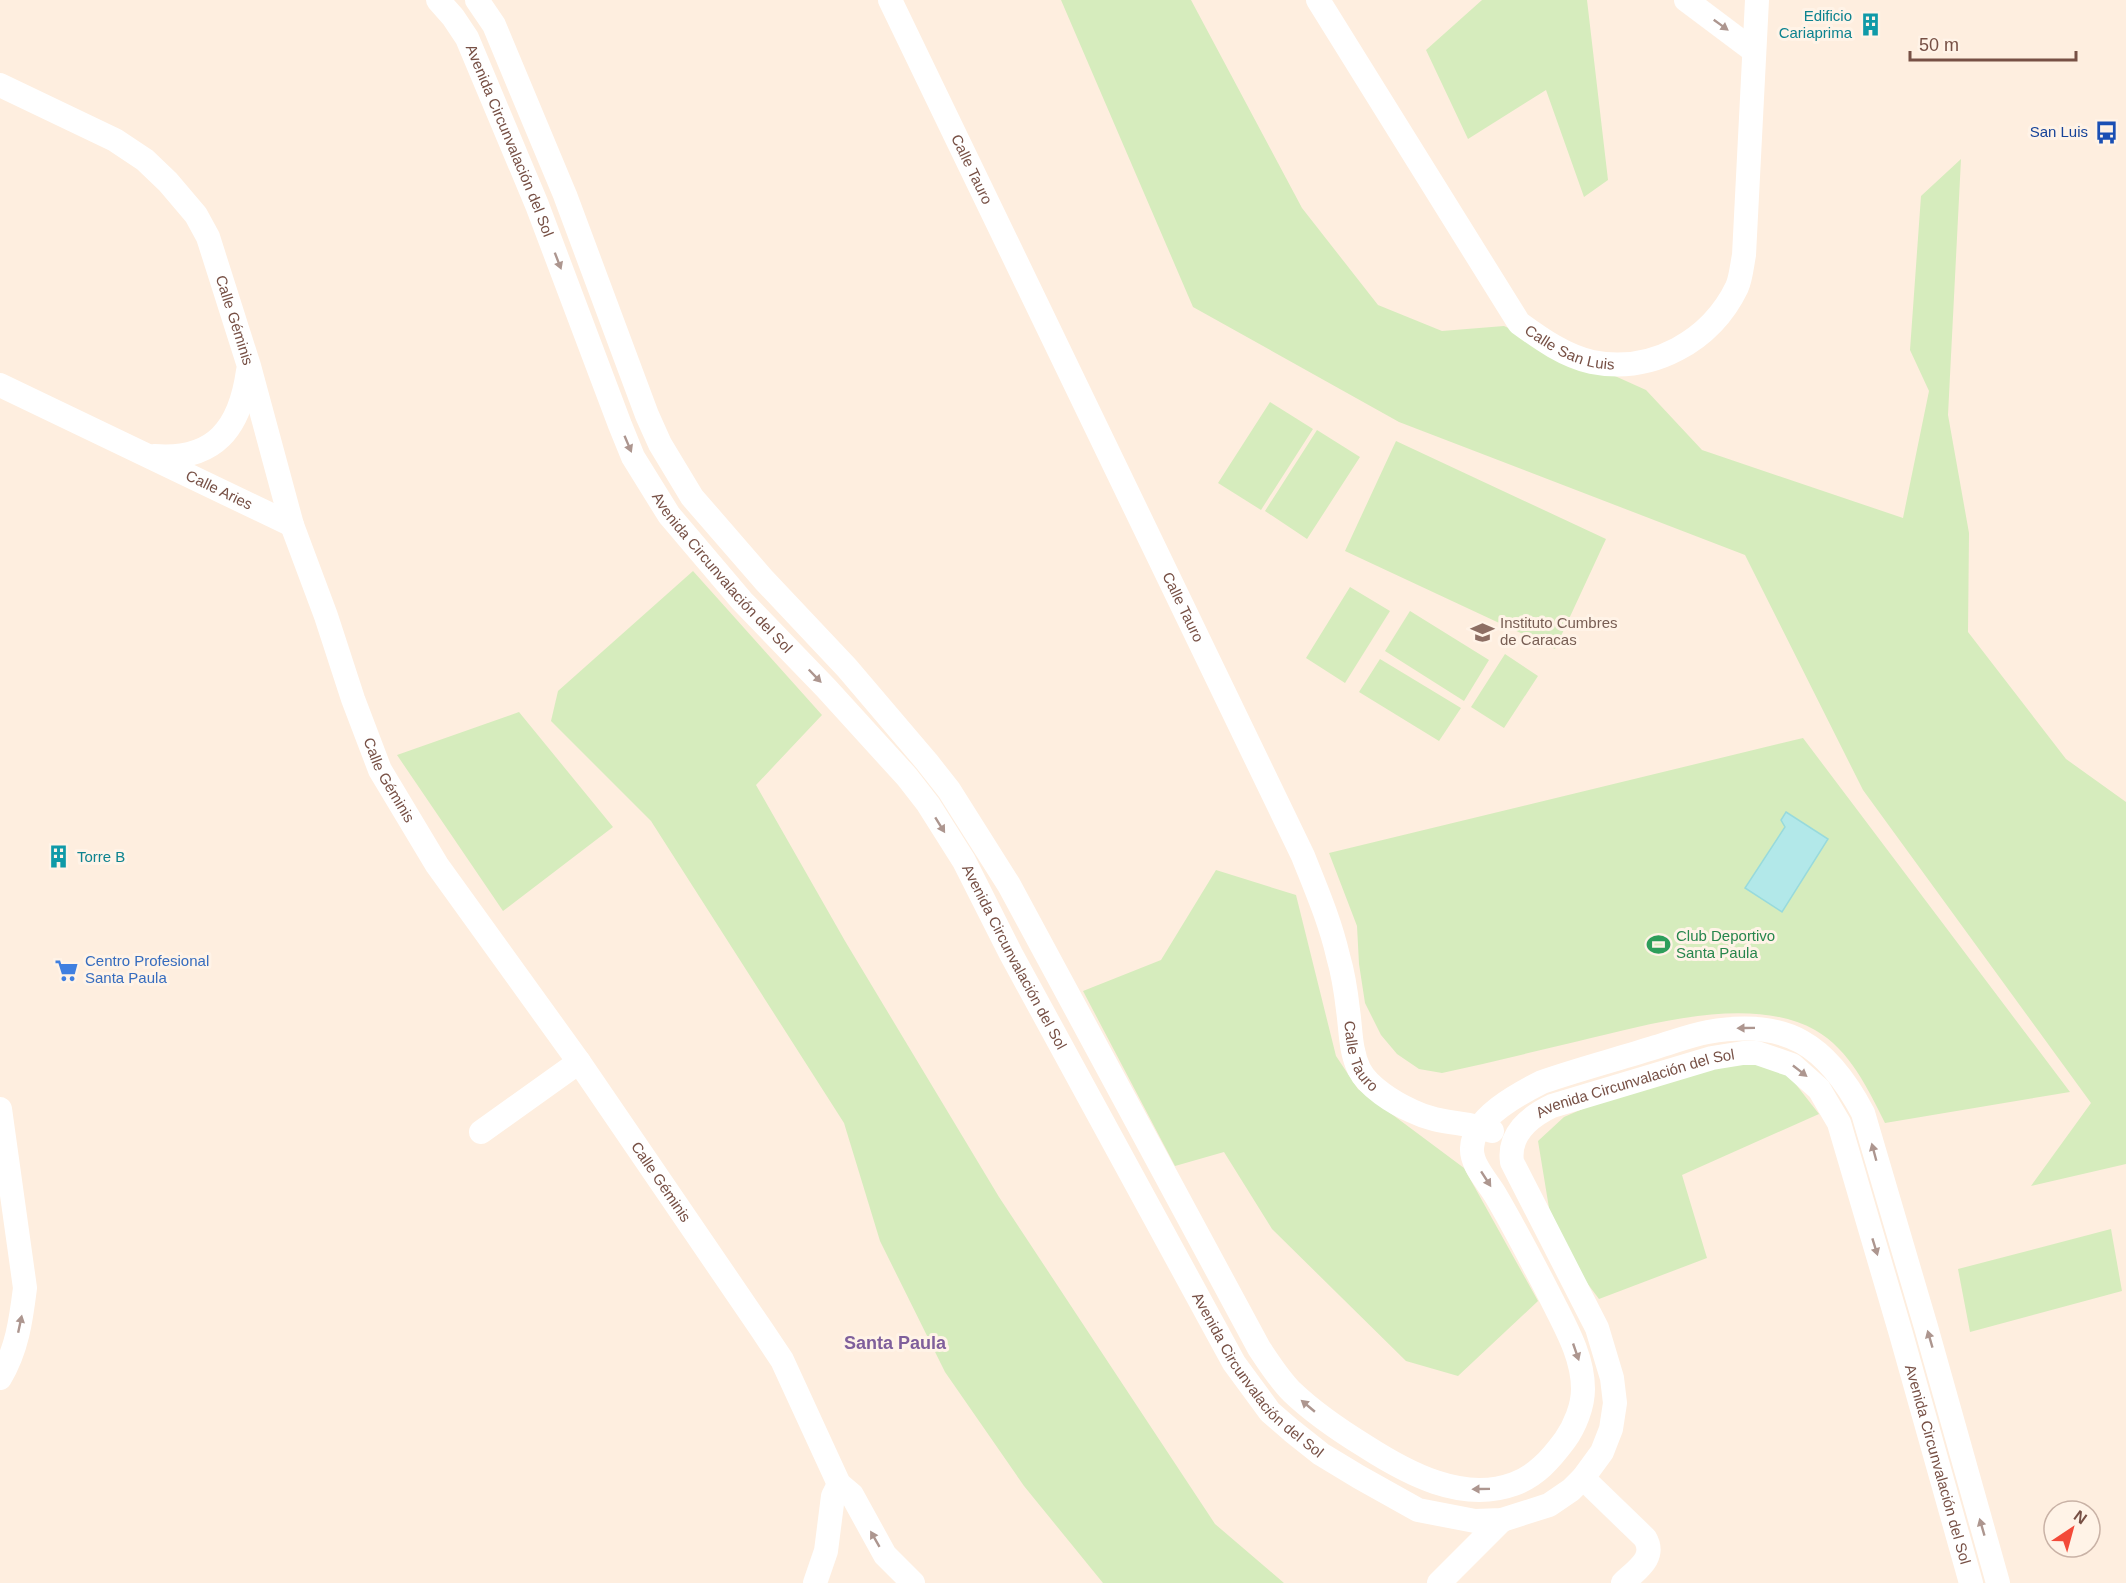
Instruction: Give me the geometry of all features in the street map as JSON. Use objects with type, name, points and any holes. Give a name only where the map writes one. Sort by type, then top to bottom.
[{"type":"street","name":"Avenida Circunvalación del Sol","points":[[438,0],[467,38],[537,205],[633,457],[669,515],[742,601],[826,688],[907,777],[928,804],[964,861],[1011,954],[1228,1353],[1252,1390],[1270,1412],[1322,1454],[1418,1510],[1475,1521],[1502,1520],[1549,1505],[1571,1490],[1602,1452],[1611,1428],[1615,1403],[1612,1378],[1597,1328],[1512,1162],[1510,1150],[1514,1139],[1536,1114],[1552,1106],[1712,1058],[1757,1053],[1791,1065],[1807,1077],[1819,1089],[1839,1123],[1971,1583]]},
{"type":"street","name":"Avenida Circunvalación del Sol","points":[[477,0],[494,25],[565,195],[648,415],[660,444],[676,472],[692,497],[739,552],[847,668],[949,790],[1009,885],[1259,1348],[1291,1391],[1337,1428],[1426,1480],[1472,1489],[1513,1484],[1528,1477],[1543,1466],[1567,1437],[1580,1407],[1583,1391],[1581,1370],[1574,1346],[1528,1252],[1486,1179],[1474,1163],[1471,1149],[1474,1137],[1480,1127],[1500,1107],[1520,1093],[1542,1082],[1706,1032],[1741,1027],[1760,1028],[1784,1034],[1805,1042],[1824,1058],[1838,1072],[1863,1113],[1998,1583]]},
{"type":"street","name":"Calle Tauro","points":[[890,0],[1303,856],[1322,904],[1338,955],[1352,1048],[1360,1071],[1380,1091],[1413,1112],[1444,1123],[1480,1127],[1514,1139]]},
{"type":"street","name":"Calle San Luis","points":[[1318,0],[1519,323],[1542,340],[1565,352],[1591,362],[1611,364],[1635,364],[1679,349],[1712,325],[1738,285],[1744,255],[1756,0]]},
{"type":"street","points":[[1686,0],[1754,51]]},
{"type":"street","name":"Calle Géminis","points":[[0,86],[115,140],[145,160],[168,182],[196,215],[208,237],[249,366],[292,525],[380,770],[437,865],[579,1062],[782,1360],[839,1484],[852,1495],[885,1555],[913,1583]]},
{"type":"street","name":"Calle Aries","points":[[145,455],[187,456],[216,443],[230,425],[241,405],[249,366]]},
{"type":"street","name":"Calle Aries","points":[[0,385],[292,525]]},
{"type":"street","points":[[481,1132],[579,1062]]},
{"type":"street","points":[[0,1109],[25,1288],[22,1317],[15,1344],[0,1378]]},
{"type":"street","points":[[1583,1478],[1645,1538],[1649,1545],[1650,1549],[1645,1561],[1623,1583]]},
{"type":"street","points":[[815,1583],[826,1551],[833,1496],[839,1484]]},
{"type":"street","points":[[1439,1583],[1502,1520]]},
{"type":"green space","points":[[1061,0],[1191,0],[1302,208],[1378,305],[1442,331],[1504,326],[1646,390],[1702,450],[1903,518],[1929,391],[1910,350],[1921,196],[1961,159],[1948,415],[1969,533],[1968,632],[2066,759],[2126,802],[2126,1164],[2031,1186],[2091,1103],[1863,790],[1745,555],[1399,422],[1193,307]]},
{"type":"green space","points":[[1482,0],[1587,0],[1608,180],[1584,197],[1546,90],[1468,139],[1426,50]]},
{"type":"green space","points":[[1270,402],[1313,429],[1261,510],[1218,483]]},
{"type":"green space","points":[[1317,430],[1360,457],[1307,539],[1265,511]]},
{"type":"green space","points":[[1396,441],[1606,539],[1555,649],[1345,551]]},
{"type":"green space","points":[[693,571],[822,715],[756,785],[845,941],[999,1197],[1215,1524],[1284,1583],[1103,1583],[1024,1486],[945,1372],[880,1241],[844,1123],[651,821],[551,721],[558,691]]},
{"type":"green space","points":[[1350,587],[1390,611],[1345,683],[1306,658]]},
{"type":"green space","points":[[1410,611],[1489,660],[1464,701],[1385,651]]},
{"type":"green space","points":[[1505,654],[1538,676],[1504,728],[1471,707]]},
{"type":"green space","points":[[1380,659],[1461,708],[1439,741],[1359,692]]},
{"type":"green space","points":[[519,712],[613,827],[503,911],[397,755]]},
{"type":"green space","name":"Club Deportivo Santa Paula","points":[[1803,738],[2070,1092],[1885,1123],[1857,1071],[1827,1038],[1789,1019],[1760,1014],[1730,1013],[1666,1021],[1442,1073],[1419,1069],[1397,1054],[1381,1035],[1365,1003],[1359,964],[1357,926],[1329,853]]},
{"type":"green space","points":[[1216,870],[1296,895],[1336,1056],[1358,1089],[1464,1168],[1538,1301],[1458,1376],[1406,1361],[1272,1229],[1224,1152],[1175,1166],[1083,991],[1161,960]]},
{"type":"green space","points":[[1750,1058],[1787,1073],[1819,1114],[1682,1175],[1707,1258],[1599,1299],[1578,1271],[1549,1208],[1538,1141],[1564,1117],[1617,1094]]},
{"type":"green space","points":[[2111,1229],[2122,1291],[1970,1332],[1958,1269]]},
{"type":"water","points":[[1786,812],[1828,839],[1782,912],[1745,888],[1785,827],[1781,820]]},
{"type":"place","name":"Edificio Cariaprima","points":[[1870,25]]},
{"type":"place","name":"San Luis","points":[[2106,132]]},
{"type":"place","name":"Instituto Cumbres de Caracas","points":[[1482,632]]},
{"type":"place","name":"Torre B","points":[[59,857]]},
{"type":"place","name":"Club Deportivo Santa Paula","points":[[1658,945]]},
{"type":"place","name":"Centro Profesional Santa Paula","points":[[67,970]]},
{"type":"district","name":"Santa Paula","points":[[895,1343]]}]
